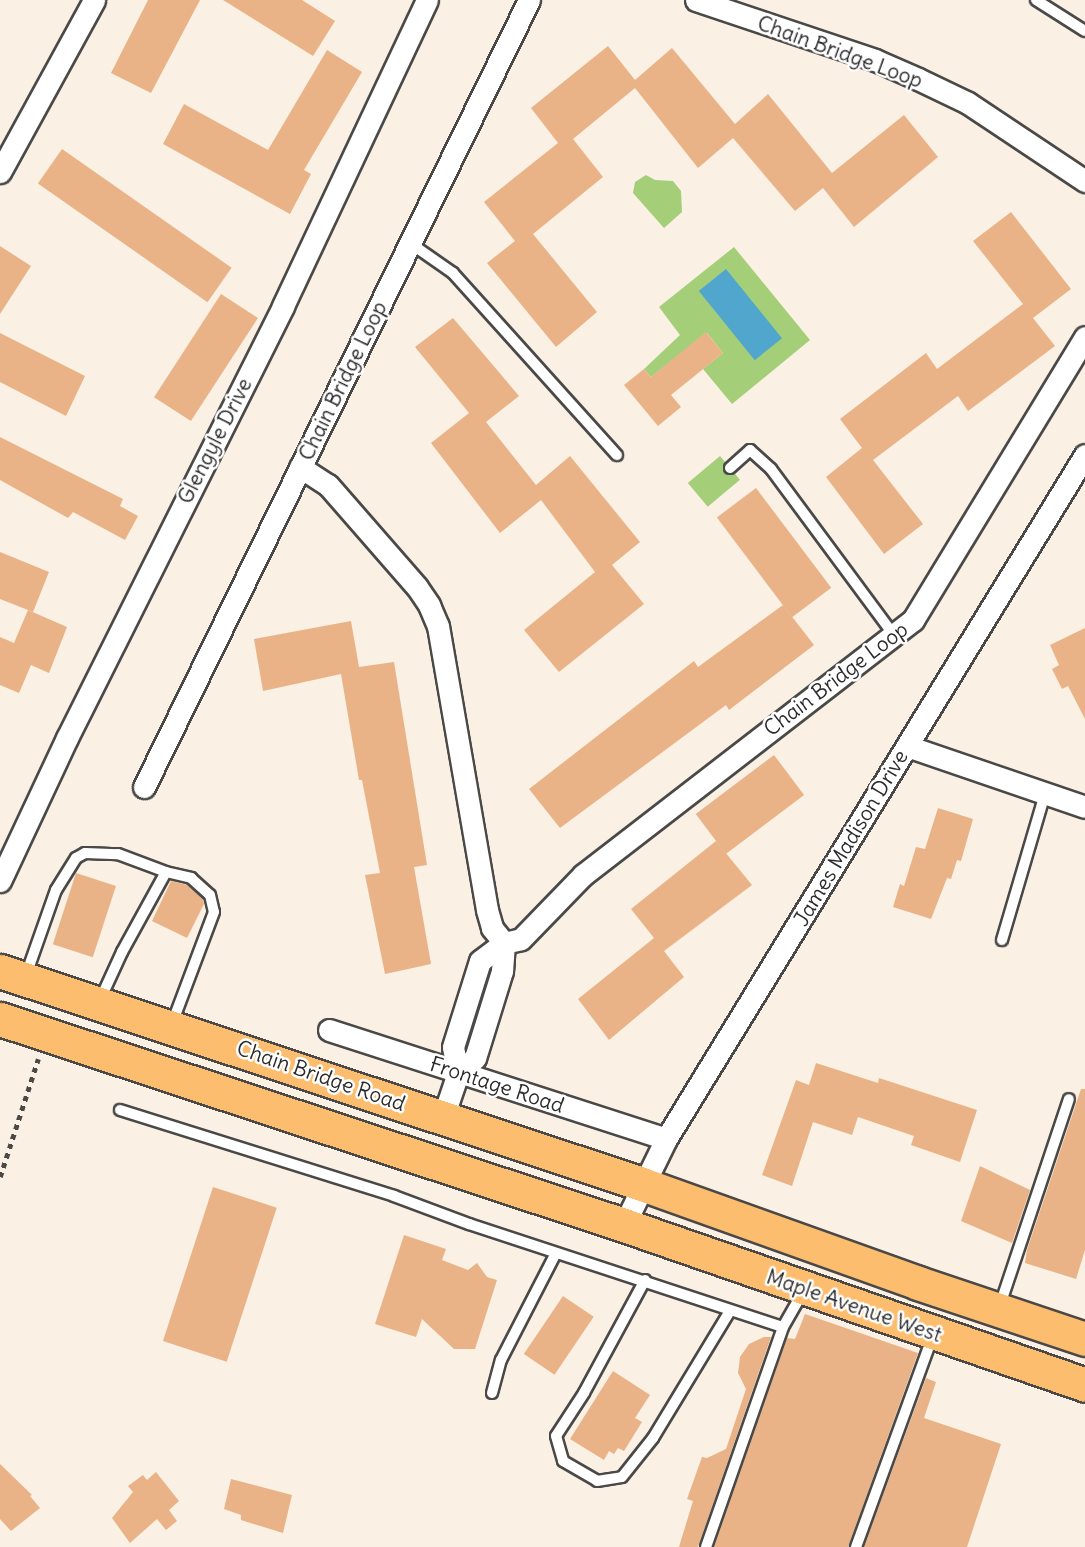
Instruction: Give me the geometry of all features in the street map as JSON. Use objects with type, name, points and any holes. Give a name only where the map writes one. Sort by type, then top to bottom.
[{"type":"main road","name":"Chain Bridge Road","points":[[13,975],[642,1184]]},
{"type":"main road","points":[[0,1019],[624,1225]]},
{"type":"main road","name":"Maple Avenue West","points":[[642,1184],[1085,1339]]},
{"type":"main road","name":"Maple Avenue West","points":[[624,1225],[1085,1385]]},
{"type":"street","points":[[0,172],[94,0]]},
{"type":"street","name":"Glengyle Drive","points":[[0,881],[67,738],[283,306],[427,0]]},
{"type":"street","name":"Chain Bridge Loop","points":[[503,943],[492,928],[487,909],[438,626],[429,605],[328,485],[300,467],[529,0]]},
{"type":"street","name":"Chain Bridge Loop","points":[[696,0],[875,60],[918,79],[968,103],[1085,181]]},
{"type":"street","name":"Chain Bridge Loop","points":[[443,1117],[458,1073],[453,1047],[481,961],[503,943],[521,939],[583,875],[913,620],[1085,337]]},
{"type":"street","name":"James Madison Drive","points":[[624,1225],[666,1139],[1085,455]]},
{"type":"street","points":[[144,787],[300,467]]},
{"type":"street","points":[[907,746],[1085,807]]},
{"type":"street","name":"Frontage Road","points":[[329,1030],[666,1139]]},
{"type":"lane","points":[[1036,0],[1085,31]]},
{"type":"lane","points":[[410,243],[453,272],[617,456]]},
{"type":"lane","points":[[730,468],[750,450],[771,469],[894,635]]},
{"type":"lane","points":[[1002,940],[1045,794]]},
{"type":"lane","points":[[13,975],[56,890],[76,858],[85,853],[118,854],[166,872],[191,878],[210,895],[214,912],[171,1026]]},
{"type":"lane","points":[[98,1003],[122,952],[166,872]]},
{"type":"lane","points":[[998,1310],[1069,1099]]},
{"type":"lane","points":[[120,1110],[394,1196],[556,1253],[783,1327]]},
{"type":"lane","points":[[492,1393],[501,1360],[556,1253]]},
{"type":"lane","points":[[645,1280],[584,1393],[556,1436],[563,1461],[597,1481],[622,1477],[675,1405],[706,1346],[730,1311]]},
{"type":"lane","points":[[706,1547],[783,1327],[804,1289]]},
{"type":"lane","points":[[856,1547],[934,1333]]},
{"type":"path","points":[[0,1177],[40,1052]]},
{"type":"green space","points":[[646,175],[655,180],[673,181],[681,191],[682,212],[664,228],[633,193],[635,182]]},
{"type":"green space","points":[[734,247],[810,340],[732,404],[703,369],[723,353],[707,333],[651,377],[644,369],[680,335],[659,307]]},
{"type":"green space","points":[[720,456],[740,480],[708,507],[688,483]]},
{"type":"water","points":[[726,269],[782,338],[755,360],[699,291]]},
{"type":"building","points":[[148,0],[200,0],[151,93],[111,73]]},
{"type":"building","points":[[223,0],[302,0],[335,21],[313,56]]},
{"type":"building","points":[[608,46],[635,80],[672,48],[735,124],[768,94],[832,173],[904,115],[938,157],[854,227],[823,188],[795,211],[733,138],[698,168],[635,88],[573,139],[603,177],[533,234],[597,312],[556,347],[487,263],[515,241],[484,202],[558,143],[531,108]]},
{"type":"building","points":[[327,50],[362,72],[304,170],[311,174],[290,214],[163,144],[184,104],[268,150]]},
{"type":"building","points":[[62,149],[232,268],[207,302],[38,183]]},
{"type":"building","points":[[1011,212],[1071,289],[1033,318],[1055,346],[968,411],[958,396],[873,460],[923,524],[884,554],[826,477],[862,448],[840,419],[926,353],[937,369],[1023,304],[973,241]]},
{"type":"building","points":[[0,246],[31,266],[0,314]]},
{"type":"building","points":[[221,294],[258,318],[191,421],[154,397]]},
{"type":"building","points":[[453,318],[519,396],[486,422],[536,485],[570,456],[640,542],[612,565],[644,604],[559,672],[524,630],[595,572],[541,500],[500,533],[431,443],[469,413],[415,347]]},
{"type":"building","points":[[706,332],[723,353],[671,395],[681,407],[658,426],[624,385],[644,369],[651,377]]},
{"type":"building","points":[[0,333],[85,376],[66,416],[0,382]]},
{"type":"building","points":[[0,437],[123,499],[120,506],[138,516],[125,540],[73,512],[68,518],[0,480]]},
{"type":"building","points":[[756,488],[831,588],[792,617],[717,517]]},
{"type":"building","points":[[0,552],[49,572],[33,612],[0,599]]},
{"type":"building","points":[[783,605],[814,645],[729,710],[726,705],[560,828],[529,789],[694,661],[698,667]]},
{"type":"building","points":[[28,610],[67,627],[49,673],[31,665],[19,693],[0,685],[0,637],[14,643]]},
{"type":"building","points":[[351,621],[359,667],[394,662],[427,865],[414,867],[431,964],[385,974],[365,875],[380,873],[362,780],[359,780],[341,674],[263,691],[254,639]]},
{"type":"building","points":[[1085,628],[1085,719],[1068,686],[1062,689],[1052,669],[1059,665],[1050,645]]},
{"type":"building","points":[[774,755],[804,795],[726,854],[696,814]]},
{"type":"building","points":[[938,808],[973,819],[961,861],[957,860],[951,879],[947,878],[931,919],[893,907],[900,884],[904,886],[916,847],[925,849]]},
{"type":"building","points":[[716,841],[752,885],[664,951],[684,977],[609,1040],[578,999],[654,938],[631,909]]},
{"type":"building","points":[[76,873],[116,886],[93,957],[53,944]]},
{"type":"building","points":[[171,881],[187,885],[203,899],[204,904],[187,938],[152,921]]},
{"type":"building","points":[[816,1063],[878,1083],[879,1078],[977,1110],[960,1162],[911,1145],[914,1136],[858,1117],[852,1135],[813,1122],[792,1186],[762,1175],[796,1080],[809,1085]]},
{"type":"building","points":[[1081,1089],[1085,1089],[1085,1250],[1076,1279],[1025,1263]]},
{"type":"building","points":[[980,1166],[1030,1190],[1012,1243],[961,1221]]},
{"type":"building","points":[[213,1187],[277,1208],[227,1362],[163,1341]]},
{"type":"building","points":[[404,1235],[446,1249],[442,1260],[468,1270],[477,1263],[487,1277],[497,1280],[475,1349],[454,1349],[422,1319],[416,1337],[375,1324]]},
{"type":"building","points":[[563,1296],[594,1317],[555,1375],[524,1354]]},
{"type":"building","points":[[805,1314],[918,1353],[848,1547],[714,1547],[787,1338],[795,1339]]},
{"type":"building","points":[[764,1337],[771,1337],[698,1547],[679,1547],[693,1501],[687,1499],[702,1457],[707,1458],[726,1449],[746,1389],[738,1373],[740,1357],[749,1344]]},
{"type":"building","points":[[613,1371],[650,1395],[635,1418],[642,1422],[624,1451],[618,1448],[614,1454],[609,1451],[604,1460],[570,1439]]},
{"type":"building","points":[[926,1378],[936,1382],[924,1418],[1001,1444],[967,1547],[864,1547]]},
{"type":"building","points":[[0,1464],[32,1495],[30,1496],[40,1508],[11,1531],[0,1519]]},
{"type":"building","points":[[156,1472],[179,1501],[169,1510],[177,1521],[166,1530],[157,1519],[130,1543],[112,1518],[133,1492],[128,1486],[143,1475],[147,1480]]},
{"type":"building","points":[[231,1479],[292,1495],[283,1533],[241,1520],[241,1515],[224,1509]]}]
